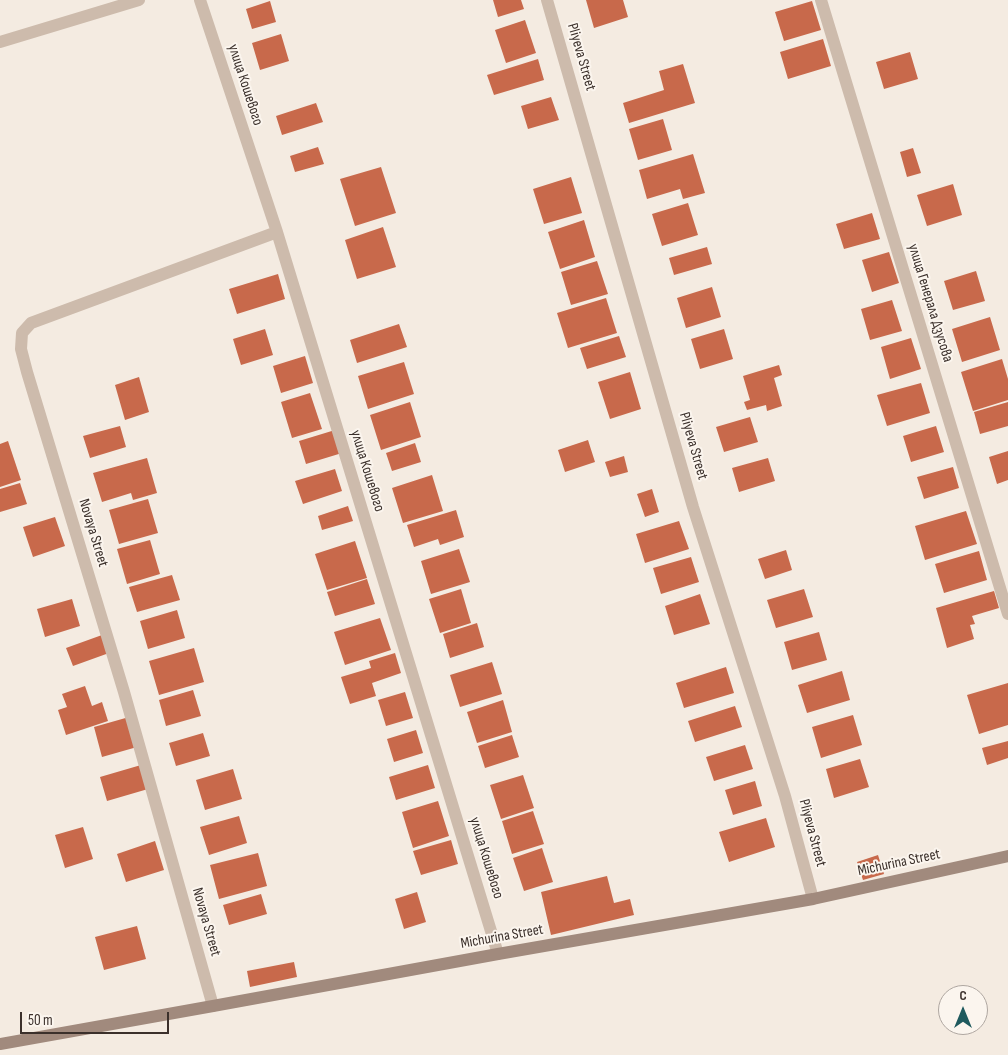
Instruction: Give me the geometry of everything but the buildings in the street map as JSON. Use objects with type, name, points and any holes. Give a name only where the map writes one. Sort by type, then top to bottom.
[{"type":"street","points":[[0,42],[139,0]]},
{"type":"street","name":"улица Кошевого","points":[[200,0],[277,232],[498,954]]},
{"type":"street","name":"Pliyeva Street","points":[[548,0],[693,507],[785,796],[813,899]]},
{"type":"street","name":"улица Генерала Дзусова","points":[[821,0],[1008,614]]},
{"type":"street","name":"Novaya Street","points":[[213,1006],[124,692],[27,372],[21,350],[22,333],[31,323],[277,232]]},
{"type":"street","name":"Michurina Street","points":[[0,1044],[813,899],[1008,856]]}]
